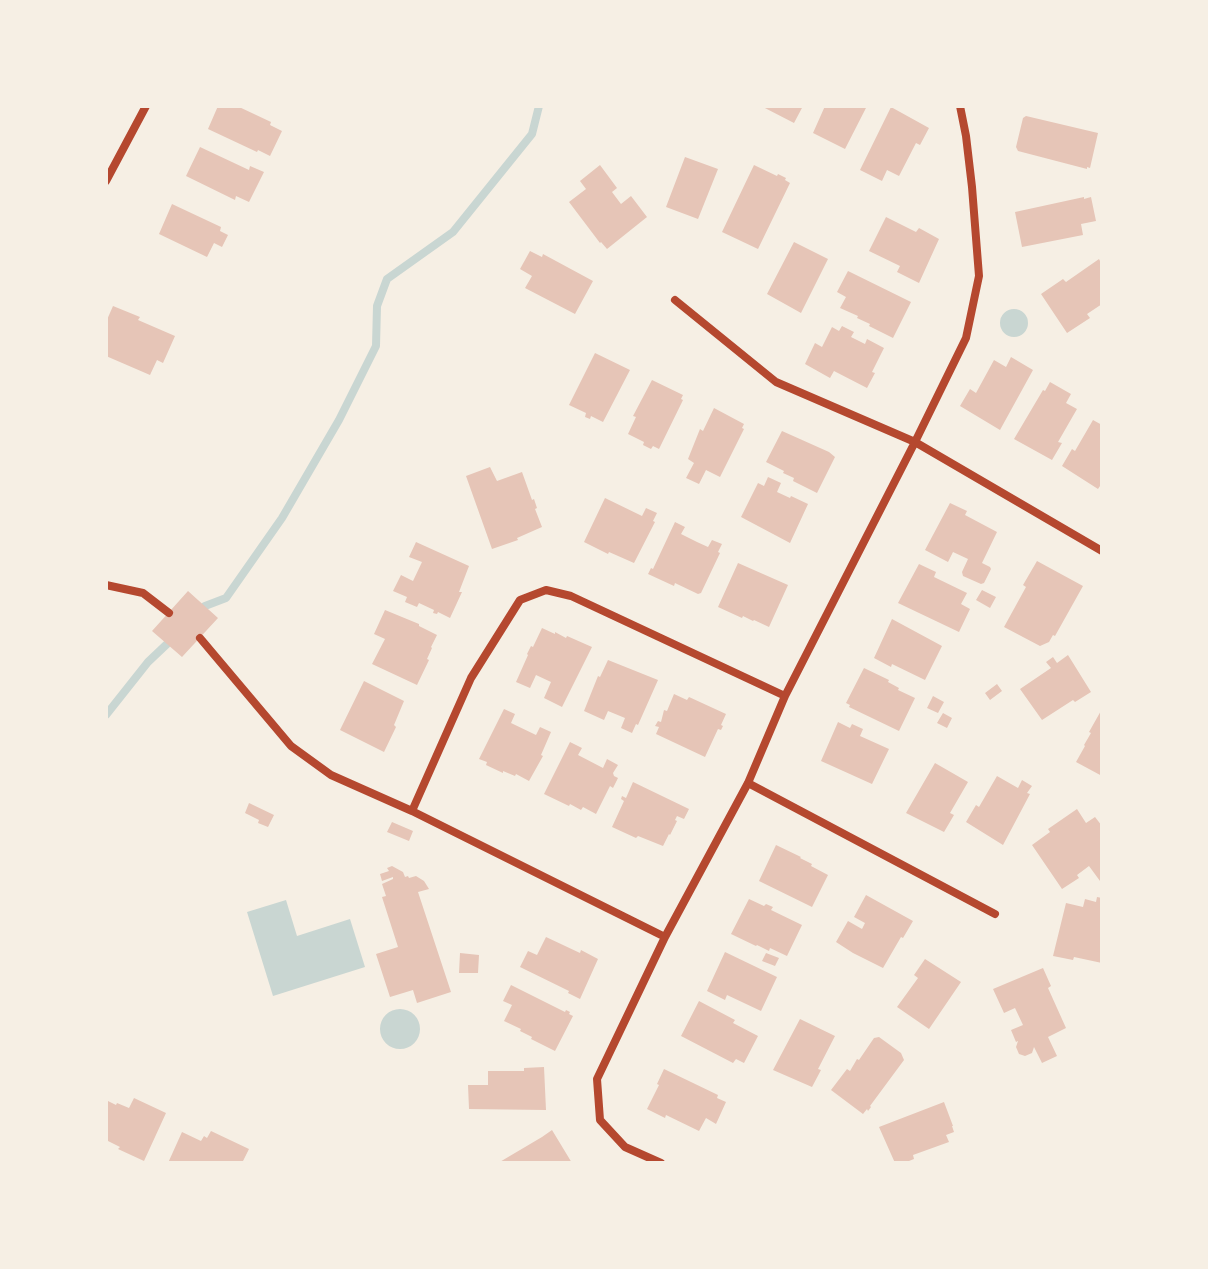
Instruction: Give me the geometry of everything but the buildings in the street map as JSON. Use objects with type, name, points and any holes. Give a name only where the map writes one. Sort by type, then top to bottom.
[{"type":"street","points":[[106,181],[146,106]]},
{"type":"street","points":[[661,1163],[625,1147],[600,1120],[597,1079],[665,937],[748,783],[785,696],[966,338],[979,276],[960,106]]},
{"type":"street","points":[[675,300],[776,382],[915,442],[1102,551]]},
{"type":"street","points":[[106,585],[143,593],[169,613]]},
{"type":"street","points":[[412,811],[471,678],[520,600],[546,590],[571,596],[785,696]]},
{"type":"street","points":[[200,638],[291,746],[331,775],[412,811],[665,937]]},
{"type":"street","points":[[748,783],[995,914]]},
{"type":"shaded area","points":[[1014,309],[1024,313],[1028,323],[1024,333],[1014,337],[1004,333],[1000,323],[1004,313]]},
{"type":"shaded area","points":[[286,900],[297,936],[350,919],[365,967],[273,996],[247,912]]},
{"type":"shaded area","points":[[400,1009],[414,1015],[420,1029],[414,1043],[400,1049],[386,1043],[380,1029],[386,1015]]},
{"type":"waterway","points":[[205,606],[226,598],[282,518],[339,420],[376,346],[377,306],[387,279],[453,232],[532,134],[539,106]]},
{"type":"waterway","points":[[106,715],[148,662],[167,644]]}]
